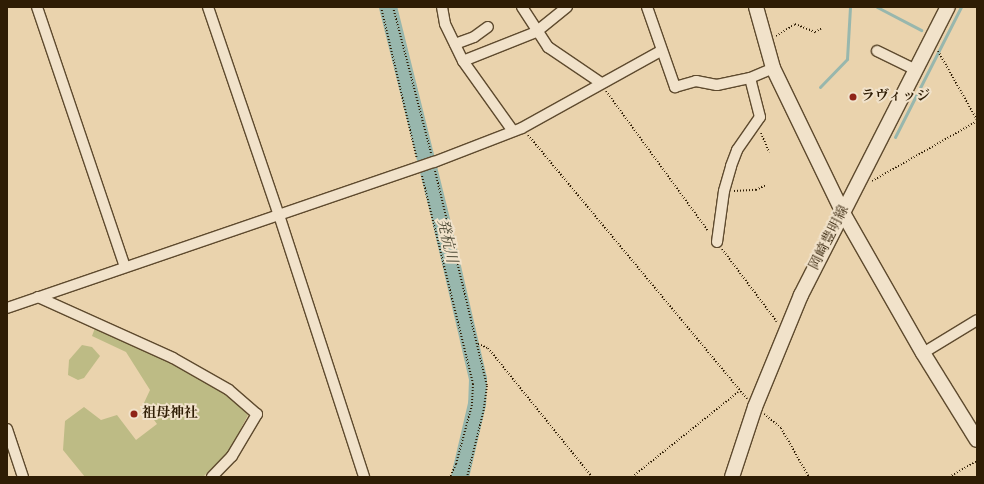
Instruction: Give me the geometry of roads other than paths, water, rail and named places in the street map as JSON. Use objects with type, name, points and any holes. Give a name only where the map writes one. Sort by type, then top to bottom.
[{"type":"main road","points":[[756,7],[773,68],[843,213],[923,353],[977,440]]},
{"type":"main road","name":"岡崎豊明線","points":[[732,477],[755,407],[784,331],[859,180],[948,7]]},
{"type":"street","points":[[37,7],[125,267]]},
{"type":"street","points":[[208,7],[279,216],[364,477]]},
{"type":"street","points":[[442,7],[445,24],[463,61],[518,129]]},
{"type":"street","points":[[522,7],[536,32],[553,50],[584,69],[601,83]]},
{"type":"street","points":[[463,61],[536,32],[567,7]]},
{"type":"street","points":[[646,7],[675,87],[696,81],[717,85],[750,78],[773,68]]},
{"type":"street","points":[[455,44],[474,37],[488,27]]},
{"type":"street","points":[[7,308],[418,168],[518,129],[661,51]]},
{"type":"street","points":[[877,51],[916,70]]},
{"type":"street","points":[[716,242],[724,191],[737,150],[757,124],[760,109],[750,78]]},
{"type":"street","points":[[38,298],[173,358],[229,390],[257,414],[232,456],[212,477]]},
{"type":"street","points":[[923,353],[976,322]]},
{"type":"street","points":[[7,429],[23,477]]},
{"type":"waterway","name":"発杭川","points":[[388,7],[442,224],[478,379],[477,404],[460,477]]},
{"type":"waterway","points":[[820,87],[847,59],[850,7]]},
{"type":"waterway","points":[[877,7],[921,30]]},
{"type":"waterway","points":[[895,137],[961,7]]},
{"type":"place","name":"ラヴィッジ","points":[[853,97]]},
{"type":"place","name":"祖母神社","points":[[134,414]]}]
